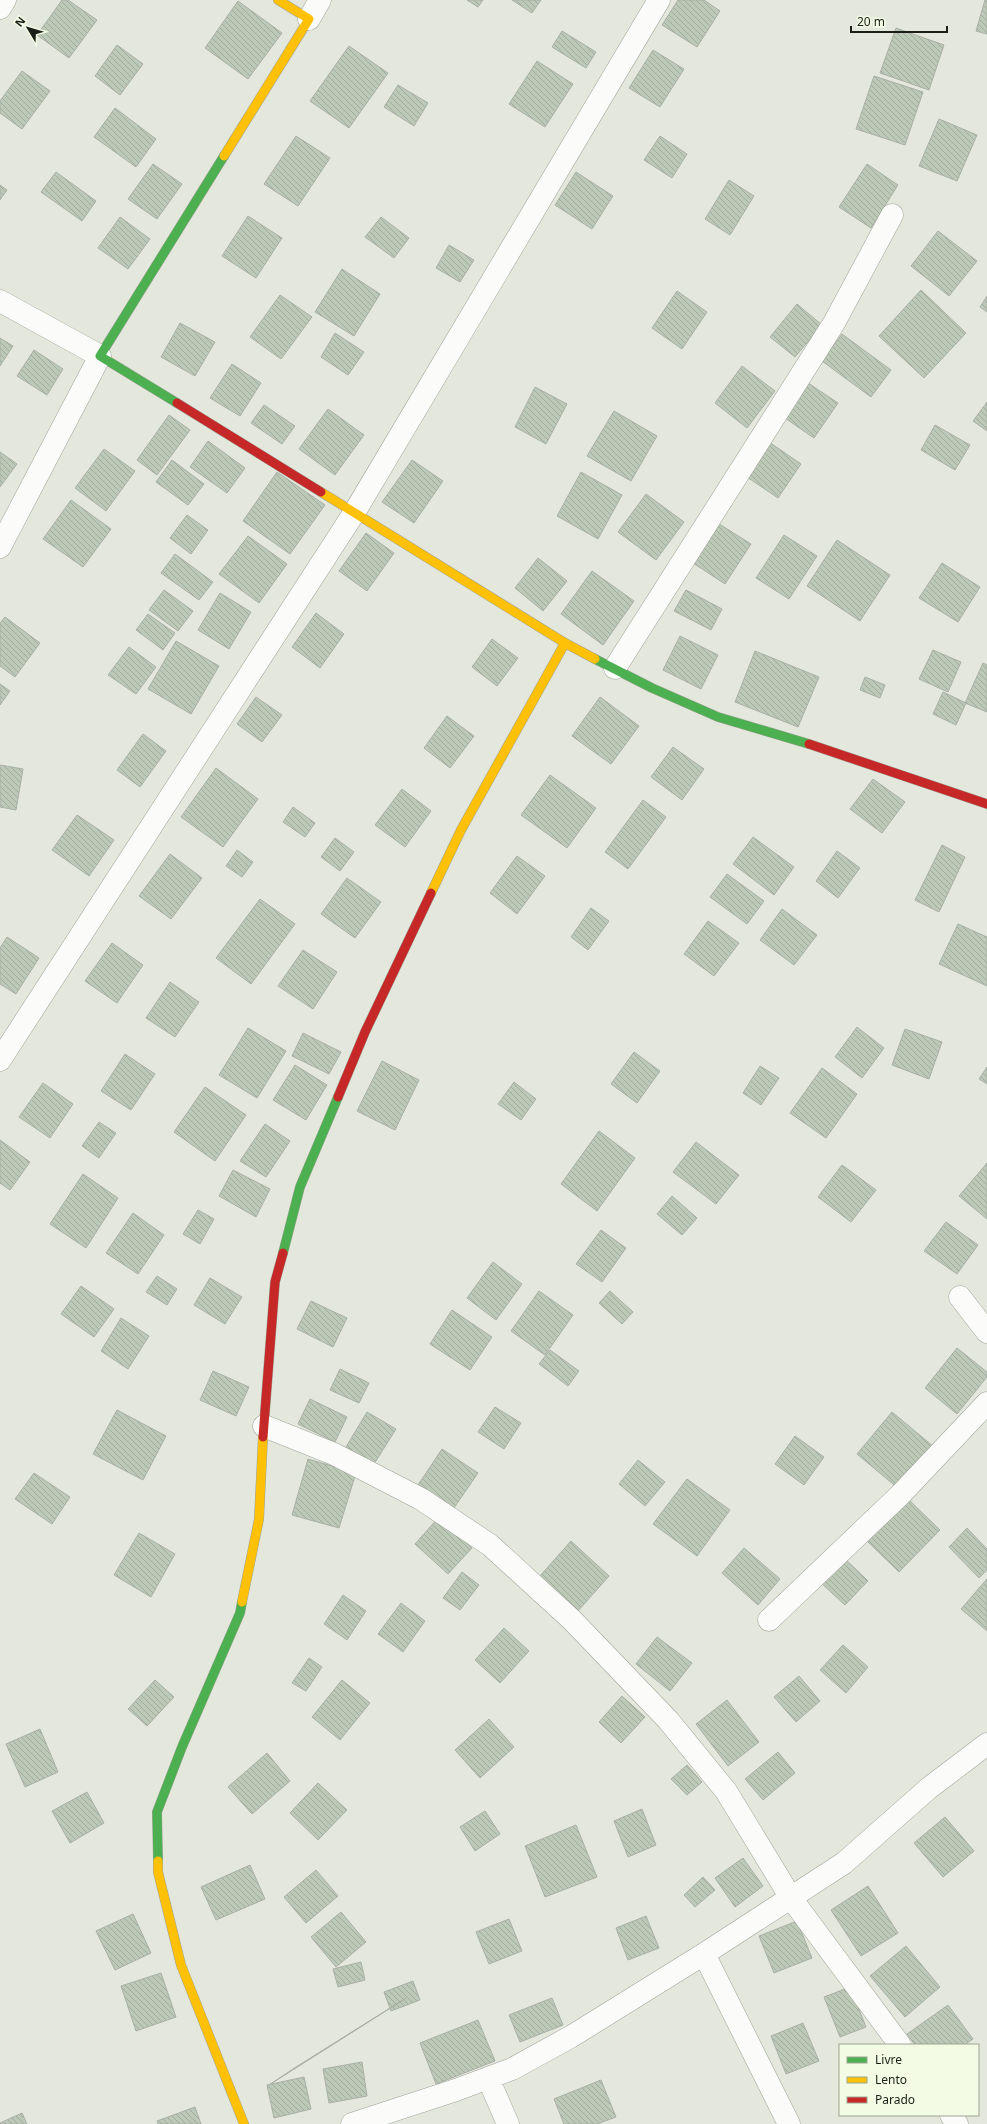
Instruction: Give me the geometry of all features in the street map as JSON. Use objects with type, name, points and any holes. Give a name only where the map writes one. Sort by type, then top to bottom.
[{"type":"street","points":[[0,8],[5,0]]},
{"type":"street","points":[[278,0],[309,18]]},
{"type":"street","points":[[0,547],[100,356],[320,0]]},
{"type":"street","points":[[0,1060],[354,513],[659,0]]},
{"type":"street","points":[[615,668],[834,323],[892,216]]},
{"type":"street","points":[[0,302],[100,356],[565,643],[718,717],[819,747],[987,804]]},
{"type":"street","points":[[244,2124],[181,1965],[158,1872],[157,1812],[182,1746],[240,1613],[259,1519],[264,1426],[275,1282],[300,1187],[365,1032],[461,830],[565,643]]},
{"type":"street","points":[[960,1297],[987,1332]]},
{"type":"street","points":[[769,1620],[900,1494],[987,1403]]},
{"type":"street","points":[[264,1426],[334,1454],[421,1499],[490,1545],[572,1620],[668,1720],[726,1791],[791,1898],[899,2044]]},
{"type":"street","points":[[352,2124],[512,2069],[572,2036],[704,1954],[844,1863],[929,1788],[987,1744]]},
{"type":"street","points":[[704,1954],[789,2124]]},
{"type":"street","points":[[488,2078],[508,2124]]},
{"type":"building","points":[[62,0],[68,0],[97,20],[69,58],[37,35]]},
{"type":"building","points":[[467,0],[483,0],[478,7]]},
{"type":"building","points":[[512,0],[541,0],[532,13]]},
{"type":"building","points":[[678,0],[704,0],[720,11],[697,47],[662,25]]},
{"type":"building","points":[[985,0],[987,0],[987,34],[976,31]]},
{"type":"building","points":[[238,1],[282,33],[248,79],[205,48]]},
{"type":"building","points":[[896,28],[944,45],[929,90],[880,73]]},
{"type":"building","points":[[562,31],[596,52],[586,68],[552,47]]},
{"type":"building","points":[[117,45],[143,64],[120,95],[95,76]]},
{"type":"building","points":[[349,46],[388,73],[349,128],[310,101]]},
{"type":"building","points":[[653,50],[684,69],[660,107],[629,88]]},
{"type":"building","points":[[537,61],[573,84],[545,127],[509,104]]},
{"type":"building","points":[[22,71],[50,91],[22,129],[0,113],[0,101]]},
{"type":"building","points":[[874,76],[923,92],[905,145],[856,129]]},
{"type":"building","points":[[398,85],[428,103],[414,126],[384,107]]},
{"type":"building","points":[[115,108],[156,139],[136,167],[94,137]]},
{"type":"building","points":[[939,119],[977,135],[957,181],[919,166]]},
{"type":"building","points":[[296,136],[330,158],[298,206],[264,184]]},
{"type":"building","points":[[660,136],[687,154],[672,178],[644,160]]},
{"type":"building","points":[[153,164],[182,184],[157,219],[128,199]]},
{"type":"building","points":[[867,164],[898,185],[871,228],[839,207]]},
{"type":"building","points":[[56,172],[96,201],[82,221],[41,192]]},
{"type":"building","points":[[576,172],[613,196],[592,229],[555,205]]},
{"type":"building","points":[[729,180],[754,196],[730,235],[705,219]]},
{"type":"building","points":[[0,185],[7,190],[0,200]]},
{"type":"building","points":[[248,216],[282,238],[256,278],[222,256]]},
{"type":"building","points":[[120,217],[150,239],[128,269],[98,248]]},
{"type":"building","points":[[381,217],[409,238],[394,258],[365,237]]},
{"type":"building","points":[[938,231],[977,261],[949,296],[911,266]]},
{"type":"building","points":[[449,245],[474,260],[460,282],[436,268]]},
{"type":"building","points":[[342,269],[380,294],[354,336],[315,312]]},
{"type":"building","points":[[921,290],[966,333],[924,378],[879,336]]},
{"type":"building","points":[[677,291],[707,312],[682,349],[652,328]]},
{"type":"building","points":[[280,295],[312,317],[281,359],[250,337]]},
{"type":"building","points":[[987,296],[987,312],[980,307]]},
{"type":"building","points":[[797,304],[822,325],[795,357],[770,337]]},
{"type":"building","points":[[180,323],[215,342],[195,376],[161,357]]},
{"type":"building","points":[[335,333],[364,352],[348,375],[321,357]]},
{"type":"building","points":[[842,334],[891,370],[871,397],[822,361]]},
{"type":"building","points":[[0,338],[13,346],[0,366]]},
{"type":"building","points":[[34,350],[63,369],[47,395],[17,376]]},
{"type":"building","points":[[232,364],[261,383],[240,416],[210,398]]},
{"type":"building","points":[[742,366],[775,391],[747,428],[715,403]]},
{"type":"building","points":[[808,383],[838,403],[814,438],[785,418]]},
{"type":"building","points":[[535,387],[567,404],[546,444],[515,427]]},
{"type":"building","points":[[987,402],[987,431],[973,421]]},
{"type":"building","points":[[264,405],[295,426],[282,444],[251,423]]},
{"type":"building","points":[[328,409],[364,435],[335,475],[299,449]]},
{"type":"building","points":[[614,411],[657,436],[631,481],[587,456]]},
{"type":"building","points":[[169,415],[190,430],[157,475],[137,460]]},
{"type":"building","points":[[935,425],[970,445],[955,470],[921,450]]},
{"type":"building","points":[[766,440],[801,464],[778,498],[744,475]]},
{"type":"building","points":[[208,441],[245,468],[227,493],[190,467]]},
{"type":"building","points":[[104,449],[135,471],[106,511],[75,488]]},
{"type":"building","points":[[0,452],[17,464],[0,487]]},
{"type":"building","points":[[172,460],[204,484],[188,505],[156,482]]},
{"type":"building","points":[[412,460],[443,481],[414,523],[382,502]]},
{"type":"building","points":[[277,472],[325,505],[290,554],[243,521]]},
{"type":"building","points":[[581,472],[622,495],[598,539],[557,516]]},
{"type":"building","points":[[646,494],[684,522],[656,560],[618,532]]},
{"type":"building","points":[[71,500],[111,529],[83,567],[43,539]]},
{"type":"building","points":[[187,515],[208,530],[191,554],[170,538]]},
{"type":"building","points":[[716,522],[751,544],[725,584],[690,561]]},
{"type":"building","points":[[366,533],[394,553],[367,591],[339,571]]},
{"type":"building","points":[[784,535],[817,556],[789,599],[756,578]]},
{"type":"building","points":[[248,536],[287,564],[259,603],[219,574]]},
{"type":"building","points":[[837,540],[890,575],[860,621],[807,586]]},
{"type":"building","points":[[175,554],[213,582],[199,600],[161,573]]},
{"type":"building","points":[[538,558],[567,581],[543,611],[515,588]]},
{"type":"building","points":[[942,563],[980,587],[958,622],[919,598]]},
{"type":"building","points":[[592,571],[634,601],[603,645],[561,614]]},
{"type":"building","points":[[164,590],[193,611],[178,631],[149,610]]},
{"type":"building","points":[[686,590],[722,609],[711,630],[674,611]]},
{"type":"building","points":[[220,593],[251,612],[229,649],[198,630]]},
{"type":"building","points":[[316,613],[344,634],[320,668],[292,647]]},
{"type":"building","points":[[148,614],[175,633],[163,650],[136,630]]},
{"type":"building","points":[[5,617],[40,643],[15,677],[0,666],[0,623]]},
{"type":"building","points":[[680,636],[718,655],[701,689],[663,670]]},
{"type":"building","points":[[492,639],[518,658],[497,686],[472,667]]},
{"type":"building","points":[[176,641],[219,666],[191,714],[148,689]]},
{"type":"building","points":[[129,647],[156,667],[136,694],[108,675]]},
{"type":"building","points":[[933,650],[961,662],[948,692],[919,679]]},
{"type":"building","points":[[755,651],[819,677],[798,727],[735,702]]},
{"type":"building","points":[[983,663],[987,665],[987,712],[965,703]]},
{"type":"building","points":[[865,677],[885,685],[880,698],[860,690]]},
{"type":"building","points":[[0,684],[10,691],[0,705]]},
{"type":"building","points":[[943,692],[966,703],[956,725],[933,714]]},
{"type":"building","points":[[256,697],[282,715],[262,742],[237,724]]},
{"type":"building","points":[[600,697],[639,726],[611,764],[572,736]]},
{"type":"building","points":[[447,716],[474,736],[450,768],[424,748]]},
{"type":"building","points":[[143,734],[166,751],[140,787],[117,770]]},
{"type":"building","points":[[673,747],[704,769],[682,800],[651,777]]},
{"type":"building","points":[[0,765],[23,769],[16,810],[0,807]]},
{"type":"building","points":[[216,768],[258,799],[223,847],[181,817]]},
{"type":"building","points":[[550,775],[596,808],[567,848],[521,815]]},
{"type":"building","points":[[873,779],[905,802],[882,833],[850,809]]},
{"type":"building","points":[[402,789],[431,811],[405,847],[375,825]]},
{"type":"building","points":[[643,800],[666,817],[628,869],[605,852]]},
{"type":"building","points":[[293,807],[315,823],[305,837],[283,822]]},
{"type":"building","points":[[77,815],[114,840],[89,876],[52,850]]},
{"type":"building","points":[[753,837],[794,867],[774,895],[733,864]]},
{"type":"building","points":[[335,838],[354,852],[340,871],[321,857]]},
{"type":"building","points":[[942,845],[965,857],[939,912],[915,900]]},
{"type":"building","points":[[237,850],[253,862],[242,877],[226,866]]},
{"type":"building","points":[[837,851],[860,868],[838,898],[816,881]]},
{"type":"building","points":[[170,854],[202,878],[171,919],[139,896]]},
{"type":"building","points":[[517,856],[545,876],[517,914],[490,893]]},
{"type":"building","points":[[727,874],[764,901],[747,924],[710,897]]},
{"type":"building","points":[[347,878],[381,902],[355,938],[321,914]]},
{"type":"building","points":[[260,899],[295,924],[251,984],[216,958]]},
{"type":"building","points":[[591,908],[609,921],[588,950],[571,937]]},
{"type":"building","points":[[782,909],[817,935],[794,965],[760,940]]},
{"type":"building","points":[[708,921],[739,943],[714,976],[684,954]]},
{"type":"building","points":[[958,924],[987,937],[987,986],[939,964]]},
{"type":"building","points":[[7,937],[39,958],[16,994],[0,984],[0,948]]},
{"type":"building","points":[[112,943],[143,965],[117,1003],[85,981]]},
{"type":"building","points":[[303,950],[337,972],[313,1009],[278,986]]},
{"type":"building","points":[[170,982],[199,1002],[175,1037],[146,1018]]},
{"type":"building","points":[[857,1027],[884,1048],[862,1078],[835,1057]]},
{"type":"building","points":[[248,1028],[286,1051],[257,1098],[219,1075]]},
{"type":"building","points":[[905,1029],[942,1042],[929,1079],[892,1065]]},
{"type":"building","points":[[303,1033],[341,1052],[329,1074],[292,1056]]},
{"type":"building","points":[[634,1052],[660,1071],[637,1103],[611,1084]]},
{"type":"building","points":[[125,1054],[155,1074],[131,1110],[101,1091]]},
{"type":"building","points":[[382,1061],[419,1080],[395,1130],[357,1111]]},
{"type":"building","points":[[295,1065],[327,1085],[306,1120],[273,1100]]},
{"type":"building","points":[[760,1066],[779,1078],[761,1105],[743,1093]]},
{"type":"building","points":[[987,1067],[987,1084],[979,1079]]},
{"type":"building","points":[[822,1068],[857,1094],[826,1138],[790,1113]]},
{"type":"building","points":[[514,1082],[536,1099],[521,1120],[498,1104]]},
{"type":"building","points":[[43,1083],[73,1104],[50,1138],[19,1117]]},
{"type":"building","points":[[205,1087],[246,1115],[215,1161],[174,1132]]},
{"type":"building","points":[[99,1122],[116,1133],[99,1158],[82,1146]]},
{"type":"building","points":[[265,1124],[290,1141],[266,1177],[240,1161]]},
{"type":"building","points":[[599,1131],[635,1158],[597,1211],[561,1184]]},
{"type":"building","points":[[0,1140],[30,1162],[10,1190],[0,1183]]},
{"type":"building","points":[[696,1142],[739,1175],[716,1204],[673,1172]]},
{"type":"building","points":[[987,1163],[987,1219],[959,1196]]},
{"type":"building","points":[[842,1165],[876,1190],[851,1222],[818,1197]]},
{"type":"building","points":[[233,1170],[270,1189],[256,1217],[219,1196]]},
{"type":"building","points":[[83,1174],[118,1198],[86,1248],[50,1224]]},
{"type":"building","points":[[672,1196],[697,1218],[682,1235],[657,1214]]},
{"type":"building","points":[[198,1210],[214,1219],[200,1244],[183,1234]]},
{"type":"building","points":[[133,1213],[164,1235],[138,1274],[106,1253]]},
{"type":"building","points":[[946,1222],[978,1245],[957,1274],[924,1251]]},
{"type":"building","points":[[601,1230],[626,1248],[602,1282],[576,1264]]},
{"type":"building","points":[[493,1262],[522,1284],[496,1320],[467,1298]]},
{"type":"building","points":[[157,1276],[177,1289],[167,1305],[146,1292]]},
{"type":"building","points":[[210,1278],[242,1297],[225,1324],[194,1305]]},
{"type":"building","points":[[81,1286],[114,1309],[94,1337],[61,1314]]},
{"type":"building","points":[[539,1291],[573,1315],[545,1355],[511,1331]]},
{"type":"building","points":[[610,1291],[633,1312],[622,1324],[599,1303]]},
{"type":"building","points":[[311,1301],[347,1318],[333,1347],[297,1329]]},
{"type":"building","points":[[452,1310],[492,1337],[470,1370],[430,1344]]},
{"type":"building","points":[[121,1318],[149,1336],[128,1369],[101,1351]]},
{"type":"building","points":[[957,1348],[987,1372],[987,1377],[957,1414],[925,1388]]},
{"type":"building","points":[[550,1350],[579,1371],[568,1386],[539,1364]]},
{"type":"building","points":[[340,1369],[369,1383],[359,1403],[330,1390]]},
{"type":"building","points":[[213,1371],[249,1387],[236,1416],[200,1400]]},
{"type":"building","points":[[310,1399],[347,1417],[335,1442],[298,1424]]},
{"type":"building","points":[[495,1407],[521,1423],[504,1449],[478,1432]]},
{"type":"building","points":[[117,1410],[166,1436],[143,1480],[93,1454]]},
{"type":"building","points":[[367,1412],[396,1429],[374,1464],[346,1447]]},
{"type":"building","points":[[892,1412],[934,1447],[899,1489],[857,1454]]},
{"type":"building","points":[[795,1436],[824,1457],[804,1485],[775,1464]]},
{"type":"building","points":[[442,1449],[478,1473],[454,1508],[418,1485]]},
{"type":"building","points":[[308,1459],[356,1473],[339,1528],[292,1515]]},
{"type":"building","points":[[638,1460],[665,1482],[645,1506],[619,1484]]},
{"type":"building","points":[[34,1473],[70,1497],[52,1524],[15,1499]]},
{"type":"building","points":[[687,1479],[730,1510],[697,1556],[653,1524]]},
{"type":"building","points":[[907,1498],[940,1530],[899,1572],[866,1540]]},
{"type":"building","points":[[438,1518],[472,1548],[448,1574],[415,1544]]},
{"type":"building","points":[[967,1528],[987,1549],[987,1570],[979,1578],[949,1547]]},
{"type":"building","points":[[139,1533],[175,1554],[151,1597],[114,1575]]},
{"type":"building","points":[[571,1541],[609,1576],[577,1612],[539,1577]]},
{"type":"building","points":[[744,1548],[780,1579],[758,1605],[722,1573]]},
{"type":"building","points":[[842,1556],[868,1581],[845,1605],[819,1581]]},
{"type":"building","points":[[462,1572],[479,1585],[460,1610],[443,1598]]},
{"type":"building","points":[[987,1579],[987,1631],[961,1609]]},
{"type":"building","points":[[343,1595],[366,1611],[347,1640],[324,1624]]},
{"type":"building","points":[[401,1603],[425,1621],[403,1652],[378,1634]]},
{"type":"building","points":[[504,1628],[529,1651],[500,1683],[475,1660]]},
{"type":"building","points":[[657,1637],[692,1663],[670,1691],[636,1664]]},
{"type":"building","points":[[843,1645],[868,1667],[846,1693],[820,1670]]},
{"type":"building","points":[[309,1658],[322,1667],[306,1691],[292,1683]]},
{"type":"building","points":[[799,1676],[820,1701],[796,1722],[774,1697]]},
{"type":"building","points":[[155,1680],[174,1697],[147,1726],[128,1709]]},
{"type":"building","points":[[342,1680],[370,1703],[340,1740],[312,1717]]},
{"type":"building","points":[[622,1696],[645,1717],[621,1743],[599,1722]]},
{"type":"building","points":[[727,1700],[759,1742],[728,1766],[696,1724]]},
{"type":"building","points":[[489,1719],[514,1747],[480,1778],[455,1750]]},
{"type":"building","points":[[40,1729],[58,1772],[25,1787],[6,1744]]},
{"type":"building","points":[[778,1752],[795,1773],[763,1800],[745,1779]]},
{"type":"building","points":[[267,1753],[290,1781],[252,1814],[228,1787]]},
{"type":"building","points":[[687,1765],[702,1782],[687,1795],[671,1779]]},
{"type":"building","points":[[318,1783],[347,1810],[318,1840],[290,1813]]},
{"type":"building","points":[[87,1792],[104,1823],[70,1843],[52,1811]]},
{"type":"building","points":[[642,1809],[656,1845],[628,1857],[614,1821]]},
{"type":"building","points":[[485,1811],[500,1834],[475,1851],[460,1827]]},
{"type":"building","points":[[945,1817],[974,1851],[943,1877],[914,1843]]},
{"type":"building","points":[[576,1825],[597,1877],[545,1897],[525,1846]]},
{"type":"building","points":[[743,1858],[763,1886],[735,1907],[715,1878]]},
{"type":"building","points":[[250,1865],[265,1899],[216,1920],[201,1887]]},
{"type":"building","points":[[316,1870],[338,1896],[306,1923],[284,1897]]},
{"type":"building","points":[[703,1877],[715,1890],[695,1907],[684,1895]]},
{"type":"building","points":[[868,1886],[898,1933],[861,1956],[831,1910]]},
{"type":"building","points":[[341,1912],[366,1942],[336,1967],[311,1937]]},
{"type":"building","points":[[133,1914],[151,1953],[115,1970],[96,1931]]},
{"type":"building","points":[[646,1916],[659,1948],[628,1960],[616,1928]]},
{"type":"building","points":[[509,1919],[522,1951],[489,1964],[476,1932]]},
{"type":"building","points":[[797,1921],[812,1958],[774,1973],[759,1936]]},
{"type":"building","points":[[906,1946],[940,1987],[905,2017],[870,1976]]},
{"type":"building","points":[[361,1962],[365,1980],[338,1987],[333,1969]]},
{"type":"building","points":[[161,1973],[176,2017],[136,2031],[121,1986]]},
{"type":"building","points":[[413,1981],[420,2000],[391,2011],[384,1992]]},
{"type":"building","points":[[850,1987],[866,2027],[840,2037],[824,1997]]},
{"type":"building","points":[[406,1998],[378,2016],[269,2085],[296,2067]]},
{"type":"building","points":[[552,1998],[563,2025],[520,2042],[509,2015]]},
{"type":"building","points":[[948,2005],[973,2039],[966,2044],[914,2044],[907,2034]]},
{"type":"building","points":[[478,2020],[495,2061],[436,2084],[420,2043]]},
{"type":"building","points":[[803,2023],[819,2061],[786,2074],[771,2036]]},
{"type":"building","points":[[362,2062],[367,2096],[329,2103],[323,2069]]},
{"type":"building","points":[[304,2077],[311,2109],[274,2118],[267,2085]]},
{"type":"building","points":[[601,2080],[616,2117],[597,2124],[564,2124],[554,2099]]},
{"type":"building","points":[[195,2107],[201,2124],[158,2124],[157,2121]]},
{"type":"building","points":[[22,2113],[27,2124],[0,2124],[0,2123]]},
{"type":"traffic: fast","points":[[177,403],[100,356],[224,156]]},
{"type":"traffic: fast","points":[[595,659],[652,688],[718,717],[809,744]]},
{"type":"traffic: fast","points":[[283,1253],[300,1187],[338,1097]]},
{"type":"traffic: fast","points":[[158,1861],[157,1812],[182,1747],[240,1613],[242,1602]]},
{"type":"traffic: slow","points":[[224,156],[309,19],[278,0]]},
{"type":"traffic: slow","points":[[321,492],[565,643],[595,659]]},
{"type":"traffic: slow","points":[[431,893],[461,830],[565,643]]},
{"type":"traffic: slow","points":[[242,1602],[259,1519],[263,1437]]},
{"type":"traffic: slow","points":[[158,1861],[158,1872],[181,1965],[244,2124]]},
{"type":"traffic: jam","points":[[177,403],[321,492]]},
{"type":"traffic: jam","points":[[809,744],[987,804]]},
{"type":"traffic: jam","points":[[338,1097],[365,1032],[431,893]]},
{"type":"traffic: jam","points":[[263,1437],[275,1282],[283,1253]]}]
